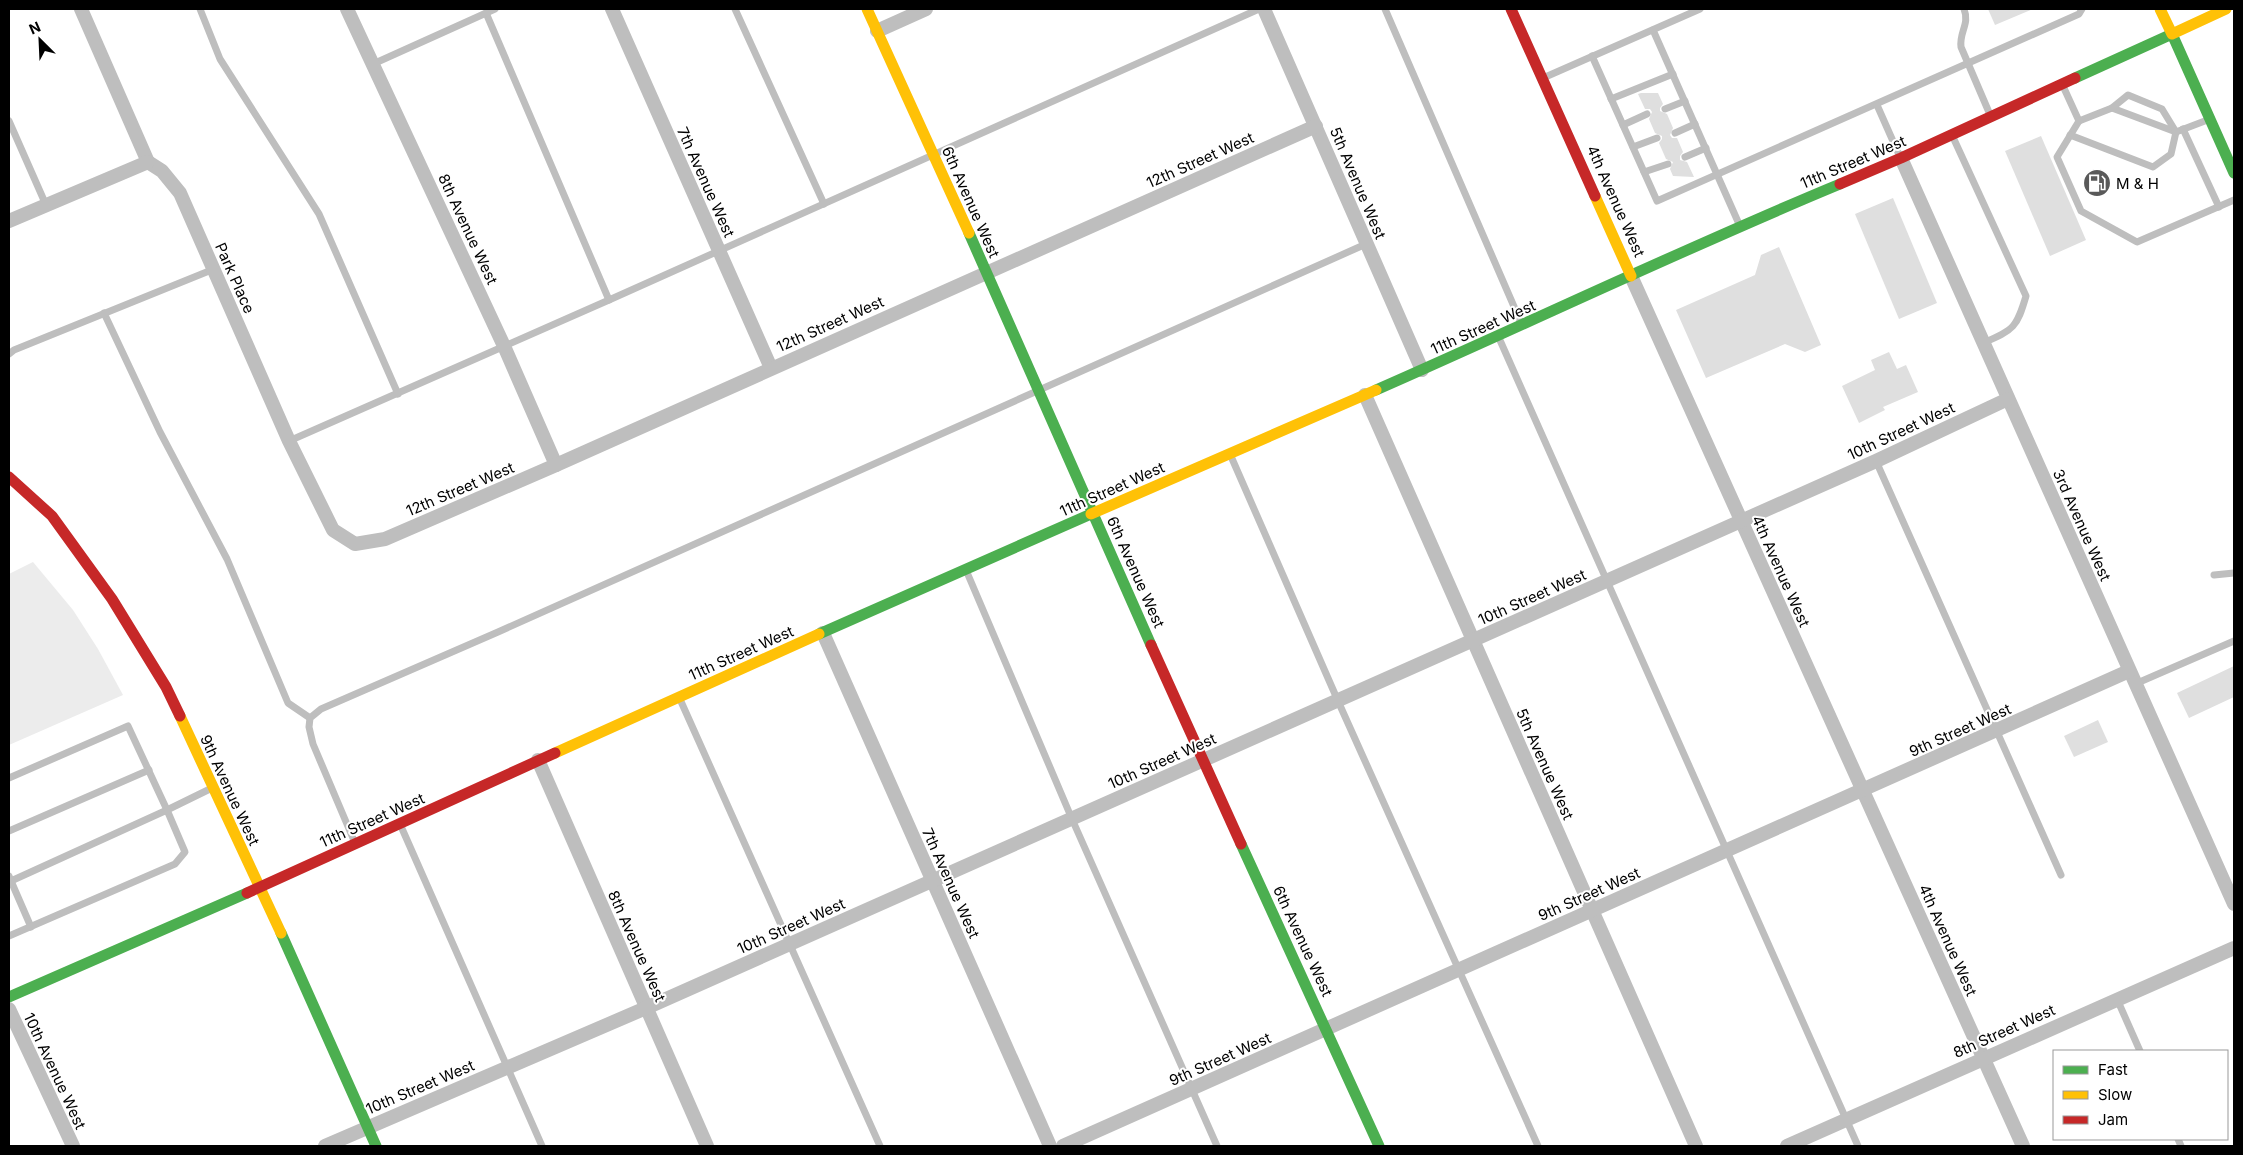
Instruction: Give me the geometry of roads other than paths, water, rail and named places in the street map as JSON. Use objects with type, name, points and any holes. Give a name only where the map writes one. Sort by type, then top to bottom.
[{"type":"main road","name":"6th Avenue West","points":[[867,9],[1040,390],[1202,761],[1327,1029],[1379,1146]]},
{"type":"main road","name":"4th Avenue West","points":[[1511,9],[1632,276]]},
{"type":"main road","points":[[2160,9],[2234,173]]},
{"type":"main road","name":"11th Street West","points":[[9,996],[260,887],[965,569],[1499,337],[1740,225],[1901,158],[2226,9]]},
{"type":"main road","name":"9th Avenue West","points":[[9,477],[52,516],[112,599],[166,688],[260,887],[376,1146]]},
{"type":"street","points":[[9,221],[148,162],[81,9]]},
{"type":"street","name":"8th Avenue West","points":[[347,9],[504,346],[556,465]]},
{"type":"street","name":"7th Avenue West","points":[[612,9],[771,368]]},
{"type":"street","points":[[877,31],[926,9]]},
{"type":"street","name":"5th Avenue West","points":[[1264,9],[1422,370]]},
{"type":"street","name":"12th Street West","points":[[355,544],[385,539],[556,465],[1316,126]]},
{"type":"street","name":"3rd Avenue West","points":[[1901,158],[2234,904]]},
{"type":"street","name":"Park Place","points":[[148,162],[162,171],[180,193],[289,441],[333,530],[355,544]]},
{"type":"street","name":"4th Avenue West","points":[[1632,276],[2022,1146]]},
{"type":"street","name":"5th Avenue West","points":[[1365,395],[1696,1146]]},
{"type":"street","name":"10th Street West","points":[[325,1146],[646,1008],[1072,819],[1876,461],[2008,399]]},
{"type":"street","name":"7th Avenue West","points":[[823,633],[1050,1146]]},
{"type":"street","name":"9th Street West","points":[[1063,1146],[1726,850],[1996,732],[2129,671]]},
{"type":"street","name":"8th Avenue West","points":[[538,760],[707,1146]]},
{"type":"street","name":"8th Street West","points":[[1787,1146],[2234,948]]},
{"type":"street","name":"10th Avenue West","points":[[9,1008],[73,1146]]},
{"type":"lane","points":[[200,9],[220,59],[319,214],[398,394]]},
{"type":"lane","points":[[373,64],[495,9]]},
{"type":"lane","points":[[736,9],[824,204]]},
{"type":"lane","points":[[289,441],[719,251],[1258,9]]},
{"type":"lane","points":[[1385,9],[1522,326]]},
{"type":"lane","points":[[1543,78],[1700,9]]},
{"type":"lane","points":[[1964,9],[1966,15],[1965,25],[1960,37],[1967,64],[1991,117]]},
{"type":"lane","points":[[1592,56],[1657,201],[2079,14],[2082,9]]},
{"type":"lane","points":[[486,13],[609,300]]},
{"type":"lane","points":[[1653,30],[1740,225]]},
{"type":"lane","points":[[1611,99],[1673,74]]},
{"type":"lane","points":[[2062,84],[2079,121]]},
{"type":"lane","points":[[2219,207],[2180,130],[2162,109],[2128,95],[2112,108],[2079,121],[2057,157],[2081,211],[2137,242],[2219,207],[2234,200]]},
{"type":"lane","points":[[1665,109],[1685,101]]},
{"type":"lane","points":[[1877,105],[1901,158]]},
{"type":"lane","points":[[2112,108],[2180,130],[2210,118]]},
{"type":"lane","points":[[1623,125],[1647,114]]},
{"type":"lane","points":[[9,121],[46,205]]},
{"type":"lane","points":[[1675,133],[1695,124]]},
{"type":"lane","points":[[2070,135],[2153,167],[2171,154],[2180,130]]},
{"type":"lane","points":[[1952,135],[2026,296],[2018,321],[2005,334],[1984,343]]},
{"type":"lane","points":[[1633,147],[1657,138]]},
{"type":"lane","points":[[1685,157],[1706,148]]},
{"type":"lane","points":[[1644,172],[1668,164]]},
{"type":"lane","points":[[356,843],[313,744],[309,728],[310,718],[321,709],[507,628],[1366,244]]},
{"type":"lane","points":[[9,354],[14,350],[214,269]]},
{"type":"lane","points":[[104,313],[160,432],[227,559],[288,703],[310,718]]},
{"type":"lane","points":[[1499,337],[1858,1146]]},
{"type":"lane","points":[[1230,453],[1338,700],[1538,1146]]},
{"type":"lane","points":[[1876,461],[2061,875]]},
{"type":"lane","points":[[965,569],[1072,819],[1217,1146]]},
{"type":"lane","points":[[2214,575],[2234,573]]},
{"type":"lane","points":[[2135,684],[2234,641]]},
{"type":"lane","points":[[679,697],[880,1146]]},
{"type":"lane","points":[[9,778],[128,726],[185,852],[175,864],[9,936]]},
{"type":"lane","points":[[9,831],[149,770]]},
{"type":"lane","points":[[30,927],[10,878],[167,810],[212,788]]},
{"type":"lane","points":[[400,824],[542,1146]]},
{"type":"lane","points":[[2116,999],[2140,1050]]},
{"type":"place","name":"M & H","points":[[2097,183]]}]
